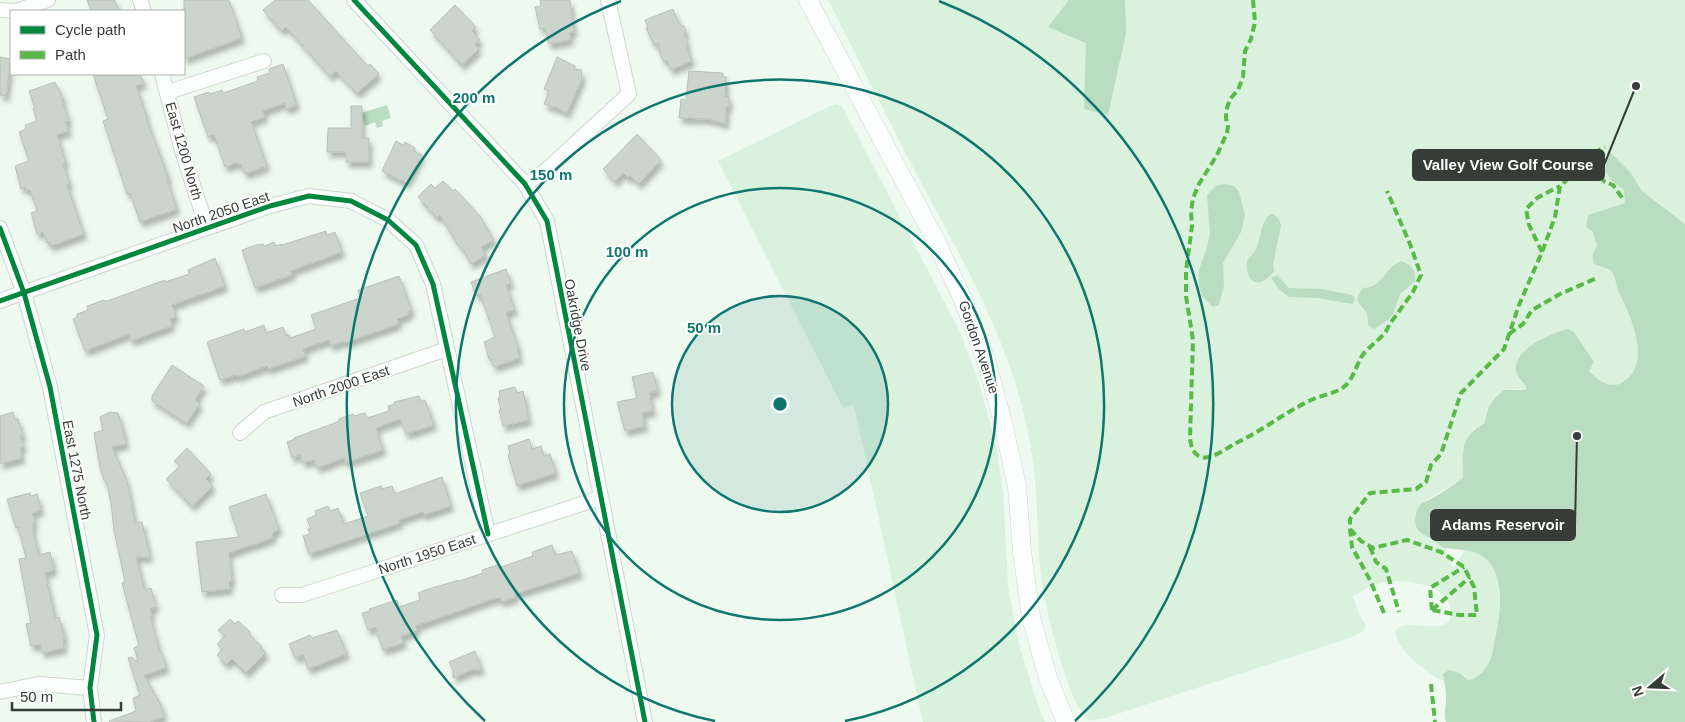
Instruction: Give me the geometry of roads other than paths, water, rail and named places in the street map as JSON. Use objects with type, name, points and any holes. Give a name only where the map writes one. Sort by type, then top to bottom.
[{"type":"main road","name":"Gordon Avenue","points":[[808,0],[936,241],[963,300],[986,360],[1003,423],[1016,486],[1022,552],[1031,617],[1048,678],[1066,722]]},
{"type":"street","points":[[0,10],[16,10],[48,0]]},
{"type":"street","name":"Oakridge Drive","points":[[354,0],[525,184],[547,221],[644,722]]},
{"type":"street","points":[[525,184],[543,173],[629,94],[608,0]]},
{"type":"street","points":[[168,92],[264,61]]},
{"type":"street","name":"East 1200 North","points":[[162,75],[182,151],[207,228]]},
{"type":"street","name":"North 2050 East","points":[[0,301],[270,206],[309,196],[351,202],[388,220],[416,245],[434,284],[488,534]]},
{"type":"street","name":"East 1275 North","points":[[0,228],[24,292],[50,387],[97,635],[90,688],[94,722]]},
{"type":"street","name":"North 2000 East","points":[[240,433],[264,412],[447,349]]},
{"type":"street","name":"North 1950 East","points":[[282,594],[302,595],[600,498]]},
{"type":"street","points":[[0,692],[39,684],[90,688]]},
{"type":"place","name":"Valley View Golf Course","points":[[1636,86]]},
{"type":"place","name":"Adams Reservoir","points":[[1577,436]]}]
